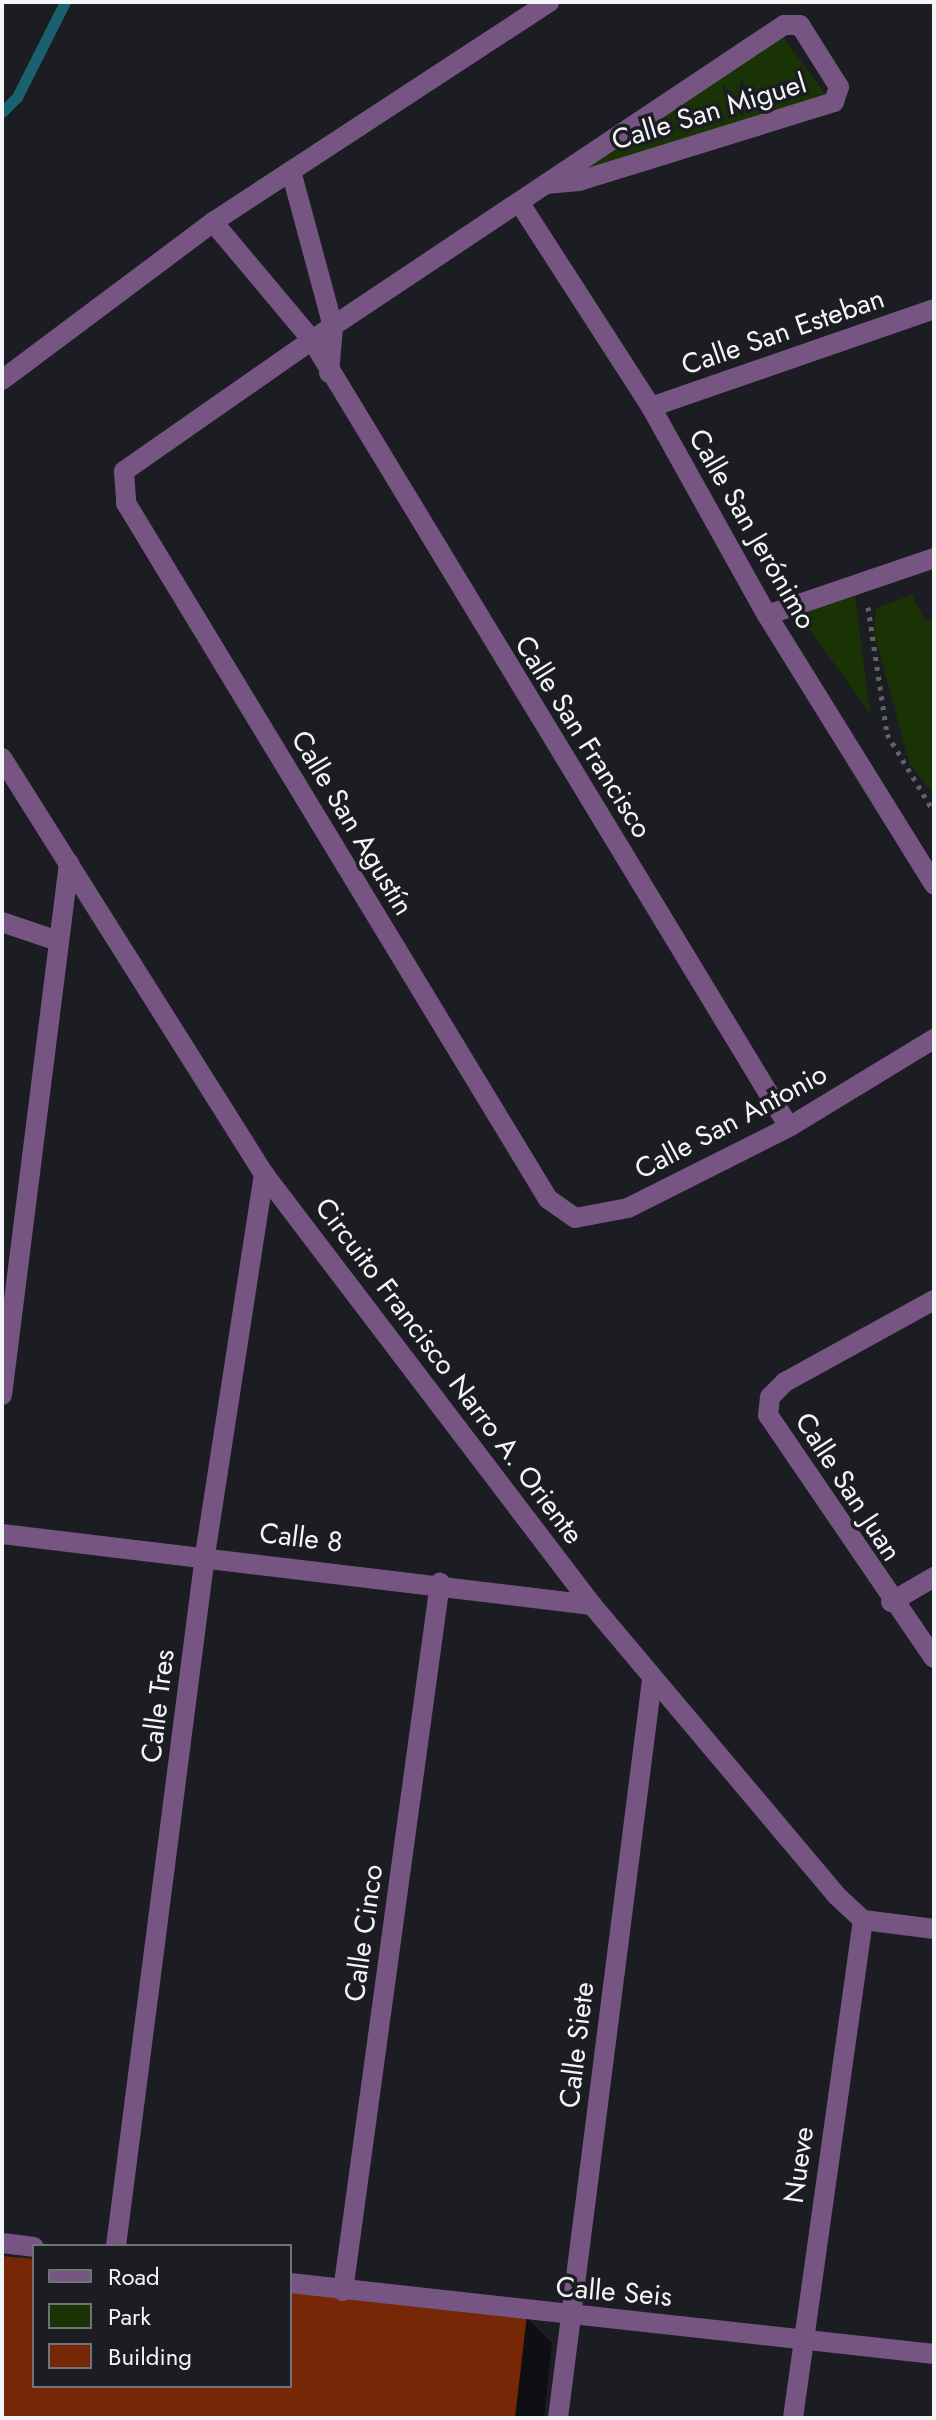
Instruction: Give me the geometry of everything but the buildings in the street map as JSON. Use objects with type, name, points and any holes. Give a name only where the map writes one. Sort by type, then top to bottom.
[{"type":"street","points":[[2,380],[213,222],[549,2]]},
{"type":"street","name":"Calle San Miguel","points":[[124,471],[312,340],[784,25],[800,25],[839,87],[834,102],[579,181],[546,184]]},
{"type":"street","points":[[291,171],[333,327],[329,377]]},
{"type":"street","name":"Calle San Jerónimo","points":[[519,202],[651,407],[767,615],[934,884]]},
{"type":"street","name":"Calle San Francisco","points":[[213,222],[312,340],[329,377],[789,1127]]},
{"type":"street","name":"Calle San Esteban","points":[[651,407],[934,309]]},
{"type":"street","name":"Calle San Agustín","points":[[124,471],[126,503],[548,1199]]},
{"type":"street","points":[[767,615],[934,558]]},
{"type":"street","name":"Circuito Francisco Narro A. Oriente","points":[[2,758],[264,1174],[652,1680],[863,1920]]},
{"type":"street","points":[[2,1395],[69,863]]},
{"type":"street","points":[[2,922],[58,941]]},
{"type":"street","name":"Calle San Antonio","points":[[548,1199],[575,1218],[598,1217],[789,1127],[934,1039]]},
{"type":"street","name":"Calle Tres","points":[[116,2244],[205,1555],[264,1174]]},
{"type":"street","name":"Calle San Juan","points":[[934,1300],[785,1382],[770,1397],[768,1415],[778,1438],[891,1602],[934,1658]]},
{"type":"street","name":"Calle 8","points":[[2,1534],[440,1583],[592,1605]]},
{"type":"street","points":[[891,1602],[934,1577]]},
{"type":"street","name":"Calle Cinco","points":[[343,2291],[440,1583]]},
{"type":"street","name":"Calle Siete","points":[[558,2418],[652,1680]]},
{"type":"street","points":[[863,1920],[934,1929]]},
{"type":"street","name":"Nueve","points":[[793,2418],[801,2338],[863,1920]]},
{"type":"street","points":[[2,2243],[32,2247]]},
{"type":"street","name":"Calle Seis","points":[[292,2283],[570,2317],[801,2338],[934,2354]]},
{"type":"path","points":[[867,598],[887,734],[934,812]]},
{"type":"green space","points":[[780,33],[827,96],[695,143],[560,176]]},
{"type":"green space","points":[[912,595],[925,621],[934,619],[934,795],[910,764],[874,633],[876,608]]},
{"type":"green space","points":[[855,596],[870,713],[796,611]]},
{"type":"waterway","points":[[2,112],[17,97],[65,2]]}]
